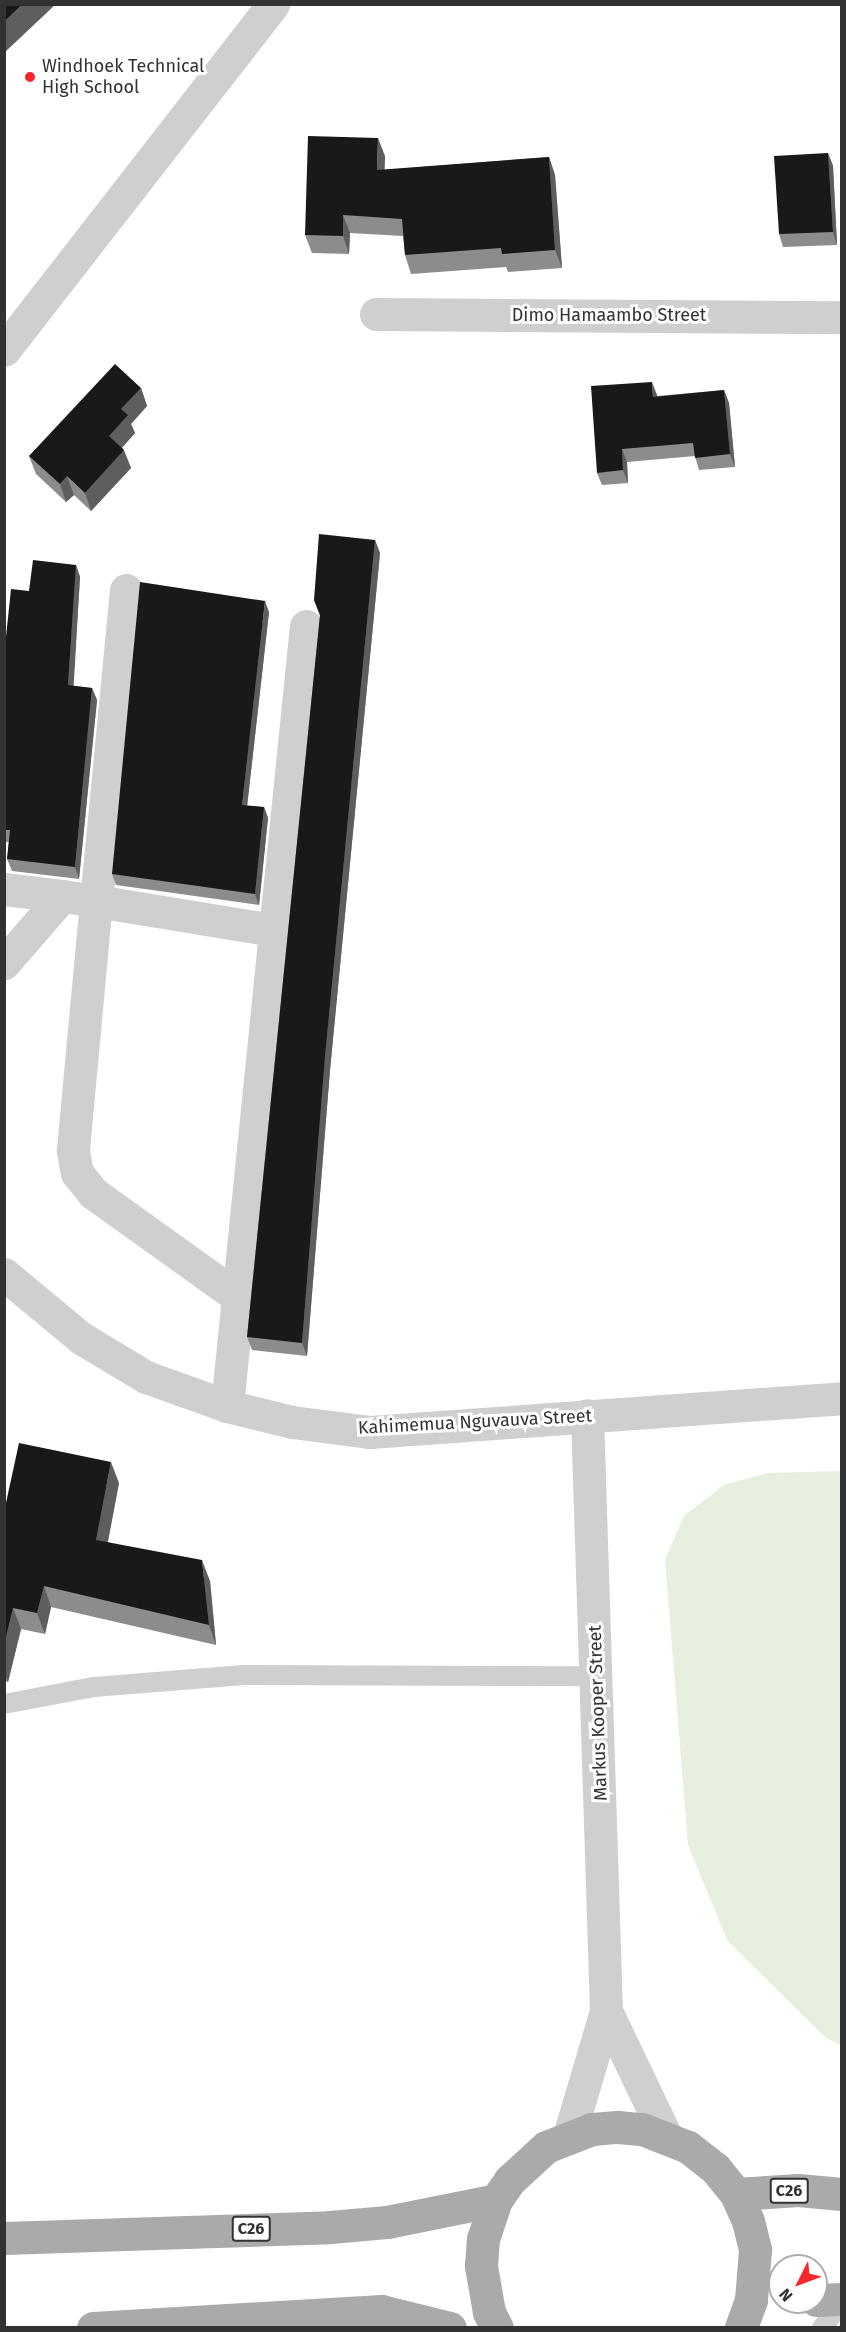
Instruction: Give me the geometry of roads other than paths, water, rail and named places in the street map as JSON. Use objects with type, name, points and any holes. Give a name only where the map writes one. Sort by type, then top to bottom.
[{"type":"main road","points":[[497,2328],[489,2312],[480,2266],[483,2239],[496,2200],[527,2162],[569,2136],[617,2127],[677,2141],[715,2168],[736,2194],[748,2221],[755,2250],[757,2309]]},
{"type":"main road","name":"C26","points":[[736,2194],[798,2190],[842,2194]]},
{"type":"main road","name":"C26","points":[[4,2238],[387,2222],[496,2200]]},
{"type":"main road","points":[[93,2328],[381,2311],[450,2328]]},
{"type":"street","points":[[4,350],[273,4]]},
{"type":"street","name":"Dimo Hamaambo Street","points":[[376,314],[842,317]]},
{"type":"street","points":[[126,590],[72,1151],[77,1173],[93,1193],[237,1296]]},
{"type":"street","points":[[227,1406],[273,930],[306,626]]},
{"type":"street","points":[[4,889],[96,901],[273,930]]},
{"type":"street","points":[[4,963],[62,896]]},
{"type":"street","name":"Kahimemua Nguvauva Street","points":[[4,1274],[81,1338],[146,1377],[227,1406],[292,1422],[370,1432],[842,1398]]},
{"type":"street","name":"Markus Kooper Street","points":[[587,1415],[606,2011]]},
{"type":"street","points":[[569,2136],[606,2011]]},
{"type":"street","points":[[606,2011],[677,2141]]},
{"type":"lane","points":[[4,1704],[94,1687],[244,1675],[597,1676]]},
{"type":"lane","points":[[822,2328],[842,2301]]},
{"type":"lane","points":[[338,2313],[370,2328]]},
{"type":"place","name":"Windhoek Technical High School","points":[[30,77]]}]
